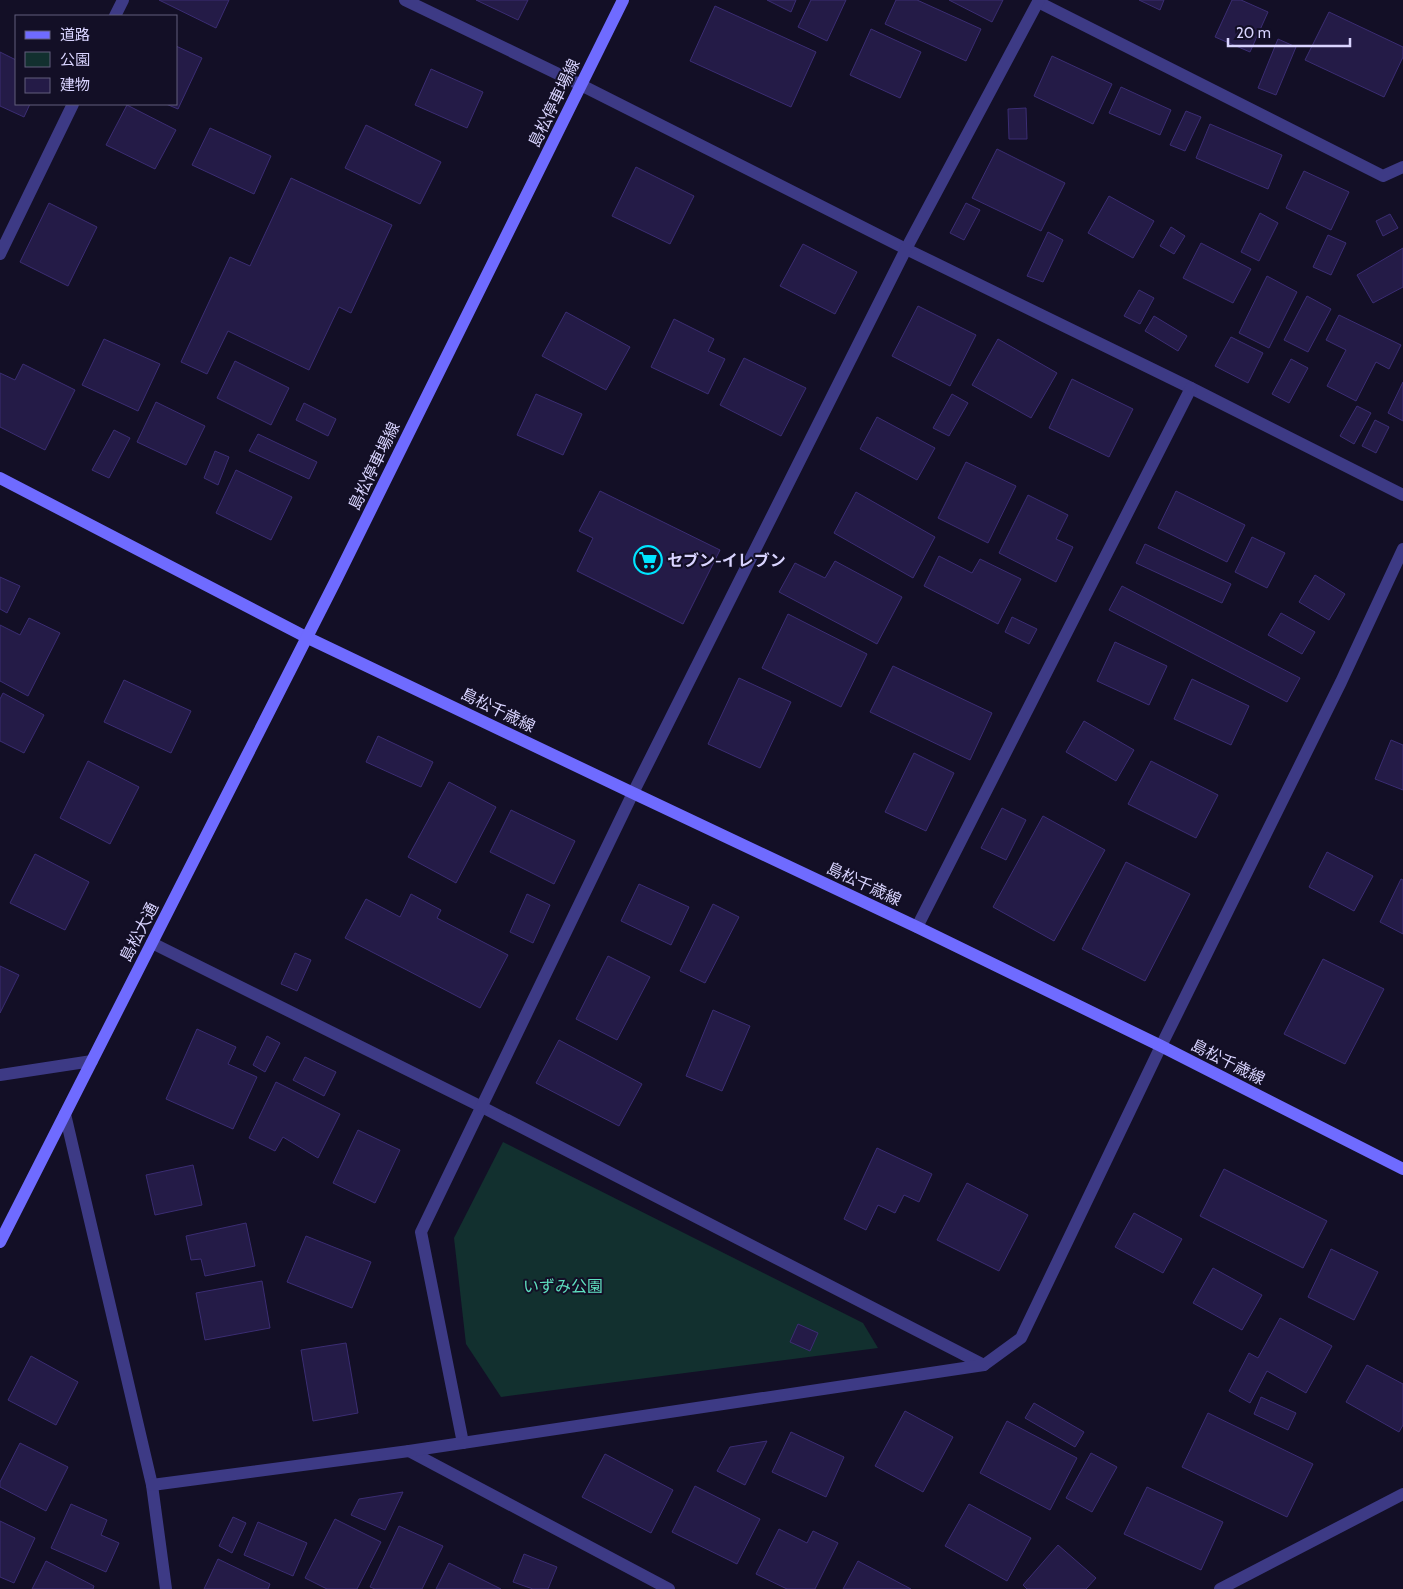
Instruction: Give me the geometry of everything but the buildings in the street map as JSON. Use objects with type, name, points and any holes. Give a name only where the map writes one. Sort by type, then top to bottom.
[{"type":"main road","name":"島松停車場線","points":[[306,636],[335,582],[624,0]]},
{"type":"main road","points":[[0,478],[306,636]]},
{"type":"main road","name":"島松千歳線","points":[[306,636],[917,927],[1161,1046],[1403,1169]]},
{"type":"main road","name":"島松大通","points":[[0,1242],[306,636]]},
{"type":"street","points":[[116,15],[123,0]]},
{"type":"street","points":[[405,0],[581,85],[906,249],[1403,494]]},
{"type":"street","points":[[463,1443],[421,1232],[633,793],[906,249],[1038,1],[1383,176],[1403,167]]},
{"type":"street","points":[[0,254],[73,105]]},
{"type":"street","points":[[917,927],[1191,388]]},
{"type":"street","points":[[152,1485],[409,1452],[984,1365],[1021,1338],[1161,1046],[1341,682],[1403,549]]},
{"type":"street","points":[[152,943],[482,1107],[984,1365]]},
{"type":"street","points":[[0,1075],[92,1061]]},
{"type":"street","points":[[65,1114],[152,1485],[166,1589]]},
{"type":"street","points":[[409,1452],[669,1589]]},
{"type":"street","points":[[1220,1589],[1403,1494]]},
{"type":"green space","name":"いずみ公園","points":[[503,1142],[863,1323],[878,1348],[501,1397],[466,1344],[454,1238]]},
{"type":"place","name":"セブン-イレブン","points":[[648,560]]}]
